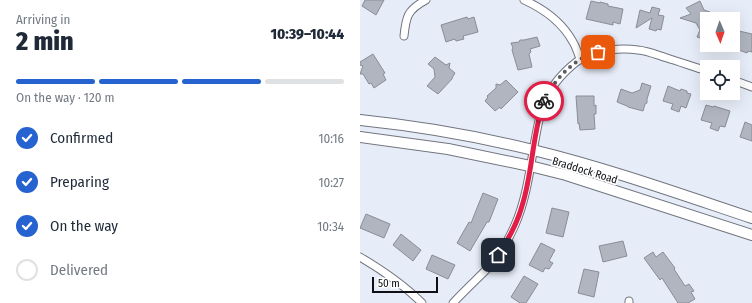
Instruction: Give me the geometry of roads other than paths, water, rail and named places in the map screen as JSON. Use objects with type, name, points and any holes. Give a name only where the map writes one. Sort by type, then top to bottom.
[{"type":"main road","name":"Braddock Road","points":[[360,120],[465,135],[533,150],[605,171],[752,218]]},
{"type":"main road","name":"Braddock Road","points":[[360,136],[448,150],[530,166],[566,175],[752,235]]},
{"type":"street","points":[[404,36],[407,17],[416,6],[426,0]]},
{"type":"street","points":[[524,0],[543,10],[564,29],[572,41],[580,59]]},
{"type":"street","points":[[453,303],[488,268],[507,242],[522,206],[539,116],[545,99],[557,80],[568,69],[589,54],[607,50],[623,49],[649,52],[700,70]]},
{"type":"street","points":[[740,83],[752,87]]},
{"type":"street","points":[[360,257],[397,281],[422,303]]}]
